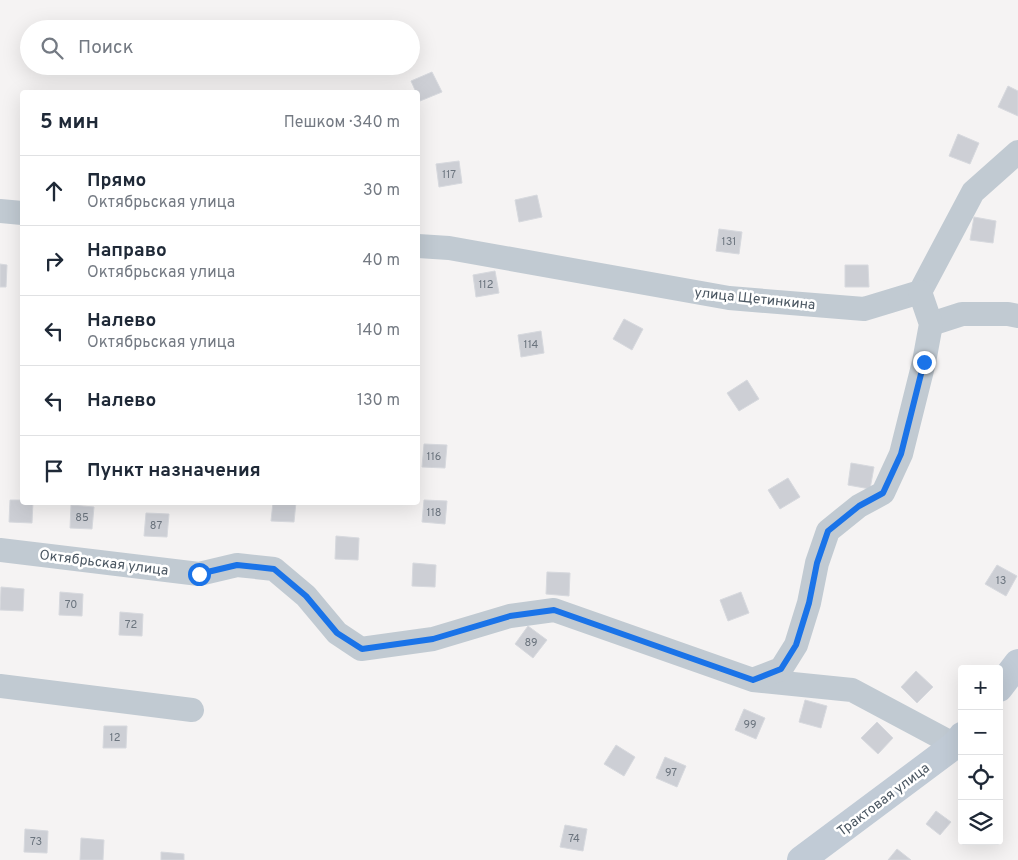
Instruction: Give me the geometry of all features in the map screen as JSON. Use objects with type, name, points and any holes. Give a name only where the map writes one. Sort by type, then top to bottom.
[{"type":"street","points":[[753,680],[781,669],[796,645],[809,603],[817,563],[828,531],[859,506],[883,493],[901,454],[924,362],[931,324],[920,292],[973,192],[1018,152]]},
{"type":"street","points":[[0,211],[20,213]]},
{"type":"street","name":"улица Щетинкина","points":[[420,246],[449,248],[729,298],[864,309],[920,292]]},
{"type":"street","points":[[931,324],[962,314],[1008,314],[1018,316]]},
{"type":"street","name":"Октябрьская улица","points":[[0,550],[199,574],[237,565],[274,569],[306,596],[337,633],[362,649],[433,639],[510,616],[554,610],[753,680],[852,690],[958,741]]},
{"type":"street","points":[[1003,683],[1018,663]]},
{"type":"street","points":[[0,686],[192,710]]},
{"type":"street","name":"Трактовая улица","points":[[801,860],[958,741]]},
{"type":"building","points":[[432,72],[442,92],[420,101],[420,90],[415,90],[411,81]]},
{"type":"building","points":[[1008,86],[1018,91],[1018,116],[998,107]]},
{"type":"building","points":[[958,134],[979,143],[970,164],[949,156]]},
{"type":"building","points":[[459,161],[462,183],[439,187],[436,164]]},
{"type":"building","points":[[537,195],[542,217],[519,222],[515,200]]},
{"type":"building","points":[[974,217],[996,221],[993,243],[970,240]]},
{"type":"building","points":[[719,229],[742,232],[739,254],[716,251]]},
{"type":"building","points":[[0,264],[7,265],[6,287],[0,287]]},
{"type":"building","points":[[845,265],[868,265],[869,287],[845,287]]},
{"type":"building","points":[[495,271],[499,293],[476,297],[473,275]]},
{"type":"building","points":[[624,319],[643,329],[632,350],[613,339]]},
{"type":"building","points":[[541,331],[544,353],[521,357],[518,335]]},
{"type":"building","points":[[747,380],[759,399],[739,411],[727,393]]},
{"type":"building","points":[[424,444],[447,445],[445,468],[422,467]]},
{"type":"building","points":[[851,463],[874,467],[870,489],[848,485]]},
{"type":"building","points":[[788,478],[800,497],[780,509],[768,490]]},
{"type":"building","points":[[10,500],[20,500],[20,505],[33,505],[32,523],[9,522]]},
{"type":"building","points":[[424,500],[447,501],[445,524],[422,522]]},
{"type":"building","points":[[71,505],[94,507],[92,529],[70,528]]},
{"type":"building","points":[[273,505],[296,505],[294,522],[271,521]]},
{"type":"building","points":[[146,513],[169,514],[167,537],[144,536]]},
{"type":"building","points":[[336,536],[359,538],[358,560],[335,559]]},
{"type":"building","points":[[413,563],[436,565],[435,587],[412,586]]},
{"type":"building","points":[[997,565],[1017,576],[1006,596],[985,584]]},
{"type":"building","points":[[547,572],[570,573],[569,596],[546,594]]},
{"type":"building","points":[[1,587],[24,589],[23,611],[0,610]]},
{"type":"building","points":[[60,592],[83,594],[82,616],[59,615]]},
{"type":"building","points":[[741,592],[749,613],[728,621],[720,600]]},
{"type":"building","points":[[120,612],[143,614],[142,636],[119,635]]},
{"type":"building","points":[[528,626],[547,640],[533,658],[515,644]]},
{"type":"building","points":[[916,671],[933,687],[917,703],[901,687]]},
{"type":"building","points":[[805,700],[827,706],[821,728],[799,722]]},
{"type":"building","points":[[744,709],[765,718],[756,739],[735,730]]},
{"type":"building","points":[[877,722],[893,738],[878,754],[861,738]]},
{"type":"building","points":[[104,726],[127,726],[126,748],[103,748]]},
{"type":"building","points":[[616,745],[635,757],[624,776],[604,764]]},
{"type":"building","points":[[665,757],[686,766],[677,787],[656,778]]},
{"type":"building","points":[[936,811],[951,822],[940,835],[926,824]]},
{"type":"building","points":[[565,825],[587,829],[583,851],[560,847]]},
{"type":"building","points":[[25,829],[48,831],[47,853],[24,852]]},
{"type":"building","points":[[81,838],[104,840],[103,860],[80,860]]},
{"type":"building","points":[[897,849],[911,860],[888,860]]},
{"type":"building","points":[[161,852],[184,854],[184,860],[161,860]]},
{"type":"route","points":[[199,574],[237,565],[274,569],[306,596],[337,633],[362,649],[433,639],[510,616],[554,610],[753,680],[781,669],[796,645],[809,603],[817,563],[828,531],[859,506],[883,493],[901,454],[924,362]]}]
